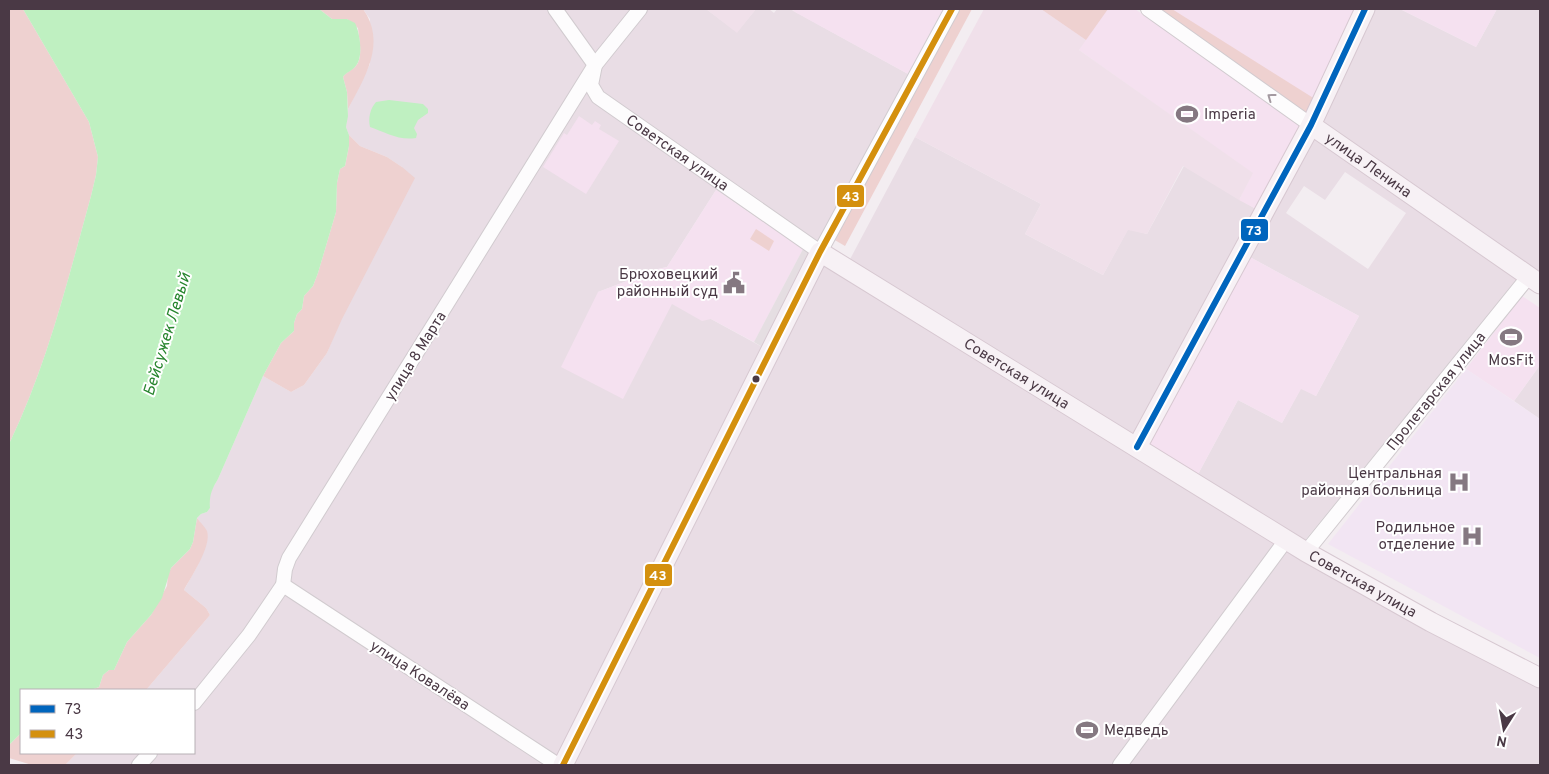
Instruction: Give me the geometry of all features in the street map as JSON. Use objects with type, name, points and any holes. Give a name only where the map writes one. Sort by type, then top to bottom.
[{"type":"street","points":[[555,9],[595,65]]},
{"type":"street","name":"улица 8 Марта","points":[[195,702],[250,635],[283,585],[289,558],[595,65],[640,9]]},
{"type":"street","points":[[563,765],[820,252],[952,9]]},
{"type":"street","name":"улица Ленина","points":[[1148,9],[1537,282]]},
{"type":"street","points":[[1136,447],[1311,125],[1365,9]]},
{"type":"street","name":"Советская улица","points":[[595,65],[592,85],[598,98],[820,252],[1306,552],[1431,622],[1540,678]]},
{"type":"street","name":"Пролетарская улица","points":[[1306,552],[1537,282]]},
{"type":"street","points":[[1120,765],[1286,540]]},
{"type":"street","name":"улица Ковалёва","points":[[283,585],[558,765]]},
{"type":"street","points":[[139,765],[149,754]]},
{"type":"shaded area","points":[[9,9],[23,9],[89,122],[98,157],[91,196],[56,322],[35,384],[9,444]]},
{"type":"shaded area","points":[[319,9],[363,9],[370,22],[373,34],[371,60],[361,85],[348,109],[347,92],[343,77],[358,63],[360,49],[358,28],[347,19],[332,19]]},
{"type":"shaded area","points":[[363,9],[706,9],[737,32],[756,9],[769,9],[774,13],[777,9],[790,9],[908,74],[812,255],[716,190],[667,267],[630,275],[627,281],[598,292],[665,315],[671,303],[711,319],[764,348],[556,765],[65,765],[76,754],[195,754],[195,689],[147,689],[210,615],[206,608],[184,590],[198,565],[207,532],[197,518],[210,508],[209,498],[211,491],[263,376],[291,392],[304,385],[327,353],[402,167],[387,157],[360,146],[349,135],[346,127],[348,109],[370,64],[370,19]]},
{"type":"shaded area","points":[[706,9],[756,9],[737,33]]},
{"type":"shaded area","points":[[795,9],[943,9],[908,74],[793,11]]},
{"type":"shaded area","points":[[957,9],[972,9],[845,246],[833,239]]},
{"type":"shaded area","points":[[984,9],[1041,9],[1086,40],[1079,50],[1253,173],[1239,200],[1183,166],[1147,234],[1128,230],[1103,275],[1025,234],[1041,204],[915,137]]},
{"type":"shaded area","points":[[1041,9],[1135,9],[1300,126],[1256,209],[1239,200],[1252,173],[1079,50],[1085,40]]},
{"type":"shaded area","points":[[1041,9],[1108,9],[1086,40]]},
{"type":"shaded area","points":[[1154,9],[1357,9],[1306,117]]},
{"type":"shaded area","points":[[1154,9],[1172,9],[1315,99],[1306,117]]},
{"type":"shaded area","points":[[1373,9],[1400,9],[1476,47],[1497,9],[1540,9],[1540,273],[1319,122]]},
{"type":"shaded area","points":[[1400,9],[1497,9],[1476,47]]},
{"type":"shaded area","points":[[579,116],[592,125],[595,121],[601,125],[599,129],[619,141],[586,194],[543,167],[564,133],[567,135]]},
{"type":"shaded area","points":[[349,135],[360,146],[387,157],[415,178],[342,319],[327,353],[304,385],[291,392],[263,376],[281,343],[294,331],[294,323],[297,314],[302,309],[304,296],[313,286],[318,273],[336,212],[337,183],[340,169],[345,166]]},
{"type":"shaded area","points":[[1313,136],[1518,278],[1302,544],[1196,478],[1238,400],[1282,423],[1301,388],[1316,396],[1359,316],[1248,256]],"holes":[[[1345,172],[1406,213],[1368,269],[1286,213],[1304,186],[1325,200]]]},
{"type":"shaded area","points":[[915,137],[1041,204],[1025,234],[1103,275],[1128,229],[1147,234],[1184,166],[1256,209],[1134,438],[848,263]]},
{"type":"shaded area","points":[[716,190],[803,249],[754,342],[711,319],[702,321],[672,304],[623,399],[561,367],[598,292],[627,281],[630,275],[667,267]]},
{"type":"shaded area","points":[[756,229],[774,241],[769,251],[750,239]]},
{"type":"shaded area","points":[[803,249],[812,256],[764,348],[754,342]]},
{"type":"shaded area","points":[[1248,256],[1359,316],[1316,396],[1301,389],[1282,423],[1238,400],[1196,478],[1144,445]]},
{"type":"shaded area","points":[[822,261],[1540,684],[1540,765],[568,765]]},
{"type":"shaded area","points":[[1522,296],[1540,308],[1540,365],[1514,401],[1466,369]]},
{"type":"shaded area","points":[[1540,365],[1540,419],[1514,401]]},
{"type":"shaded area","name":"Центральная районная больница","points":[[1466,369],[1540,419],[1540,658],[1328,544]]},
{"type":"shaded area","points":[[197,518],[207,531],[207,545],[184,590],[206,608],[210,615],[147,689],[94,689],[99,687],[103,675],[109,670],[114,670],[127,642],[151,615],[167,586],[171,568],[190,549]]},
{"type":"shaded area","points":[[20,734],[20,754],[76,754],[65,765],[32,765],[9,758],[9,745]]},
{"type":"water","name":"Бейсужек Левый","points":[[23,9],[319,9],[332,19],[347,19],[355,23],[360,39],[360,58],[354,68],[343,77],[347,92],[348,116],[346,127],[349,135],[349,146],[345,166],[340,169],[337,183],[336,212],[318,273],[313,286],[304,296],[302,309],[297,314],[294,323],[294,331],[281,343],[263,376],[213,489],[210,508],[197,518],[190,549],[171,568],[162,598],[151,615],[127,642],[114,670],[109,670],[103,675],[99,687],[94,689],[20,689],[20,734],[9,745],[9,444],[46,353],[91,196],[98,157],[89,122]]},
{"type":"water","points":[[389,100],[423,104],[428,109],[428,113],[418,120],[414,128],[417,134],[416,138],[392,136],[370,127],[370,114],[376,102]]},
{"type":"transit line","name":"43","points":[[563,765],[820,252],[952,9]]},
{"type":"transit line","name":"73","points":[[1137,447],[1311,125],[1365,9]]},
{"type":"place","name":"Imperia","points":[[1187,114]]},
{"type":"place","name":"Брюховецкий районный суд","points":[[734,283]]},
{"type":"place","name":"MosFit","points":[[1511,337]]},
{"type":"place","name":"Центральная районная больница","points":[[1459,482]]},
{"type":"place","name":"Родильное отделение","points":[[1472,536]]},
{"type":"place","name":"Медведь","points":[[1087,730]]}]
